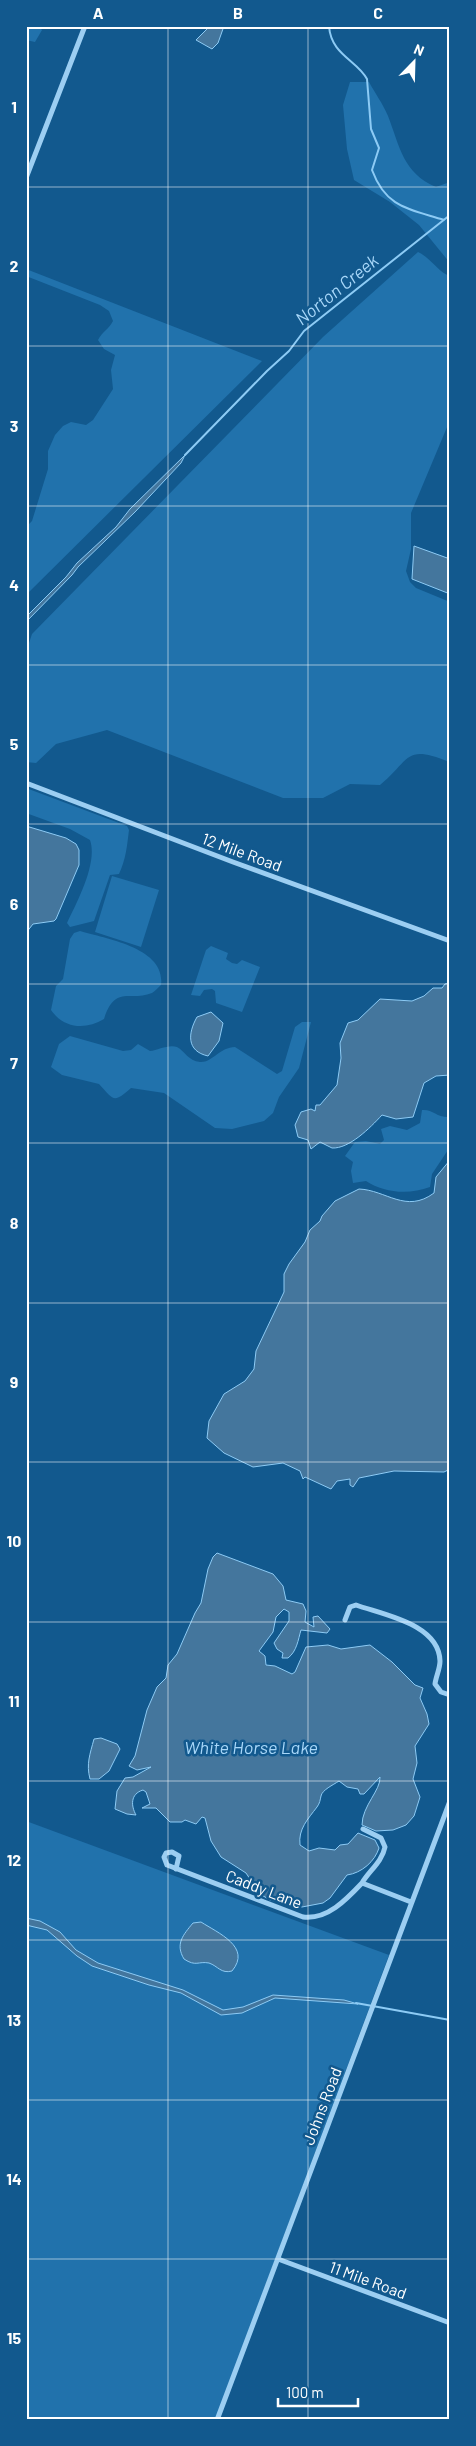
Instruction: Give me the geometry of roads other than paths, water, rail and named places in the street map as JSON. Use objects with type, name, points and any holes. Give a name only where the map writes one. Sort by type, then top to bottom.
[{"type":"street","points":[[26,178],[85,26]]},
{"type":"street","name":"12 Mile Road","points":[[26,783],[233,862],[450,941]]},
{"type":"street","points":[[345,1620],[350,1608],[356,1605],[426,1632],[438,1651],[440,1662],[435,1684],[441,1692],[450,1695]]},
{"type":"street","name":"Johns Road","points":[[217,2420],[450,1801]]},
{"type":"street","name":"Caddy Lane","points":[[176,1869],[294,1915],[312,1918],[326,1914],[362,1883],[367,1874],[381,1860],[385,1847],[380,1838],[363,1830]]},
{"type":"street","points":[[362,1883],[411,1902]]},
{"type":"street","name":"11 Mile Road","points":[[278,2260],[450,2323]]},
{"type":"water","points":[[210,26],[224,26],[218,43],[212,49],[196,40]]},
{"type":"water","points":[[185,455],[181,463],[135,512],[78,567],[26,622],[26,617],[66,577],[77,563],[116,527],[130,509]]},
{"type":"water","points":[[414,546],[450,559],[450,594],[412,579]]},
{"type":"water","points":[[26,826],[66,838],[76,844],[79,850],[79,865],[56,919],[54,921],[33,924],[26,933]]},
{"type":"water","points":[[450,983],[450,1075],[436,1076],[424,1083],[413,1117],[396,1119],[382,1115],[365,1131],[345,1145],[332,1148],[320,1142],[311,1149],[308,1140],[298,1137],[295,1125],[301,1112],[311,1109],[315,1111],[316,1105],[320,1105],[337,1085],[341,1058],[340,1043],[348,1023],[358,1020],[380,999],[412,1001],[424,996],[433,988],[442,988],[445,984]]},
{"type":"water","points":[[211,1012],[223,1023],[219,1041],[208,1056],[201,1054],[192,1046],[191,1035],[197,1017]]},
{"type":"water","points":[[450,1160],[450,1469],[444,1472],[394,1471],[359,1478],[353,1487],[350,1485],[350,1479],[337,1481],[331,1489],[305,1477],[303,1479],[300,1471],[283,1463],[253,1467],[224,1453],[207,1438],[209,1421],[224,1394],[245,1381],[254,1369],[256,1351],[284,1292],[284,1274],[305,1242],[310,1230],[320,1221],[335,1201],[359,1189],[369,1190],[405,1201],[424,1199],[434,1193],[436,1177]]},
{"type":"water","name":"White Horse Lake","points":[[217,1553],[273,1574],[283,1586],[286,1600],[303,1604],[306,1611],[305,1622],[314,1627],[313,1617],[318,1616],[330,1629],[327,1633],[301,1630],[293,1652],[288,1658],[282,1658],[283,1653],[277,1649],[274,1643],[289,1621],[289,1612],[284,1609],[276,1617],[273,1632],[259,1651],[265,1656],[266,1665],[275,1666],[292,1674],[295,1672],[306,1647],[328,1645],[341,1649],[370,1645],[392,1662],[415,1685],[423,1688],[420,1698],[429,1724],[415,1746],[417,1763],[413,1779],[420,1797],[414,1816],[406,1825],[393,1830],[376,1831],[362,1825],[365,1811],[378,1787],[380,1777],[364,1794],[360,1794],[358,1789],[347,1787],[339,1781],[323,1792],[318,1806],[302,1829],[300,1845],[309,1851],[319,1848],[335,1850],[340,1845],[348,1844],[358,1833],[375,1840],[379,1848],[367,1866],[358,1872],[347,1875],[330,1898],[323,1903],[302,1907],[270,1900],[260,1894],[246,1873],[221,1857],[211,1841],[205,1818],[202,1817],[196,1824],[185,1820],[182,1822],[170,1822],[156,1808],[142,1808],[150,1804],[146,1792],[143,1790],[134,1797],[133,1808],[136,1815],[127,1814],[115,1809],[117,1791],[125,1778],[133,1777],[151,1767],[137,1770],[129,1766],[135,1756],[147,1710],[157,1687],[166,1678],[168,1665],[177,1654],[201,1603],[208,1569],[213,1557]]},
{"type":"water","points":[[101,1738],[117,1744],[120,1749],[109,1771],[99,1779],[90,1779],[88,1764],[91,1749],[94,1739]]},
{"type":"water","points":[[26,1918],[40,1921],[60,1932],[76,1950],[98,1963],[183,1990],[223,2010],[243,2007],[273,1995],[344,2000],[358,2004],[275,1998],[242,2013],[221,2015],[181,1993],[149,1985],[92,1966],[77,1956],[47,1930],[26,1925]]},
{"type":"water","points":[[201,1922],[224,1936],[235,1948],[238,1955],[237,1962],[232,1971],[222,1971],[209,1963],[194,1963],[184,1959],[180,1949],[181,1940],[193,1923]]},
{"type":"waterway","points":[[329,26],[334,44],[339,51],[363,72],[367,79],[371,129],[379,148],[372,170],[378,183],[384,192],[400,205],[444,220]]},
{"type":"waterway","name":"Norton Creek","points":[[185,455],[289,351],[304,331],[450,215]]},
{"type":"waterway","points":[[356,2003],[450,2020]]}]
